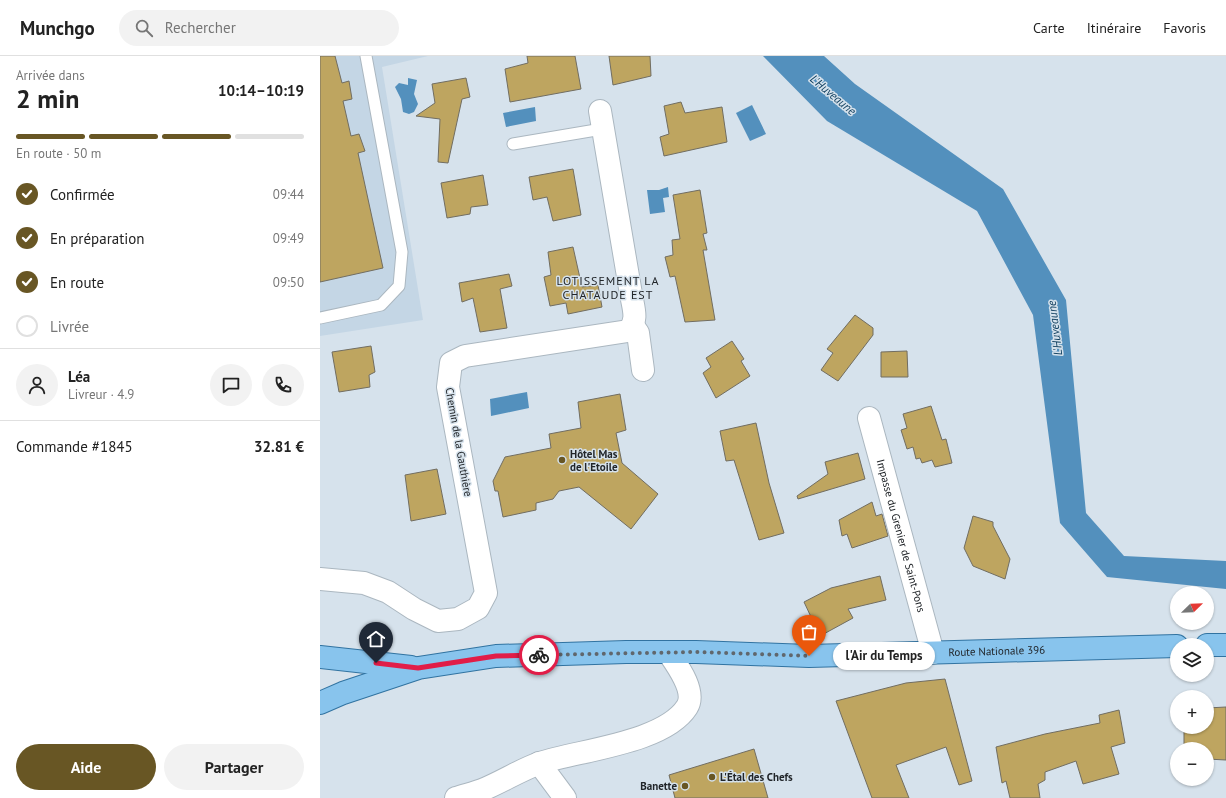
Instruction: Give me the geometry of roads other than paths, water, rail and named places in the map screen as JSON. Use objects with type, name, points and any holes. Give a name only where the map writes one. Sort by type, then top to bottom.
[{"type":"main road","points":[[1214,645],[1226,645]]},
{"type":"main road","name":"Route Nationale 396","points":[[418,668],[496,656],[696,652],[809,656],[1170,646]]},
{"type":"main road","points":[[320,657],[418,668]]},
{"type":"main road","points":[[320,703],[343,693],[418,668]]},
{"type":"street","points":[[601,120],[635,318],[633,326],[638,333],[643,370]]},
{"type":"street","name":"Chemin de la Gauthière","points":[[320,579],[364,583],[388,592],[414,609],[438,621],[458,619],[478,608],[486,593],[448,387],[451,363],[465,356],[628,331],[633,326]]},
{"type":"street","name":"Impasse du Grenier de Saint-Pons","points":[[869,418],[934,653]]},
{"type":"street","points":[[456,798],[489,794],[539,764],[652,734],[674,720],[688,706],[689,690],[682,673],[668,652]]},
{"type":"street","points":[[539,764],[566,798]]},
{"type":"lane","points":[[320,318],[381,305],[399,286],[402,252],[366,56]]},
{"type":"lane","points":[[513,144],[601,120]]},
{"type":"water","name":"L'Huveaune","points":[[763,56],[824,56],[855,84],[1003,189],[1066,300],[1086,513],[1124,556],[1226,561],[1226,589],[1214,588],[1214,586],[1196,586],[1107,577],[1060,523],[1033,315],[977,211],[827,121]]},
{"type":"water","points":[[408,78],[417,80],[414,94],[418,104],[414,112],[409,114],[403,112],[401,99],[395,87],[399,83],[408,85]]},
{"type":"water","points":[[752,105],[766,134],[750,141],[736,113]]},
{"type":"water","points":[[535,107],[536,121],[506,127],[503,113]]},
{"type":"water","points":[[668,187],[669,197],[663,198],[665,212],[650,214],[647,190],[659,190]]},
{"type":"water","points":[[527,392],[529,408],[491,416],[490,399]]},
{"type":"place","name":"Hôtel Mas de l'Etoile","points":[[562,460]]},
{"type":"place","name":"l'Air du Temps","points":[[809,656]]},
{"type":"place","name":"L'Étal des Chefs","points":[[712,777]]},
{"type":"place","name":"Banette","points":[[685,786]]},
{"type":"district","name":"LOTISSEMENT LA CHATAUDE EST","points":[[608,288]]}]
